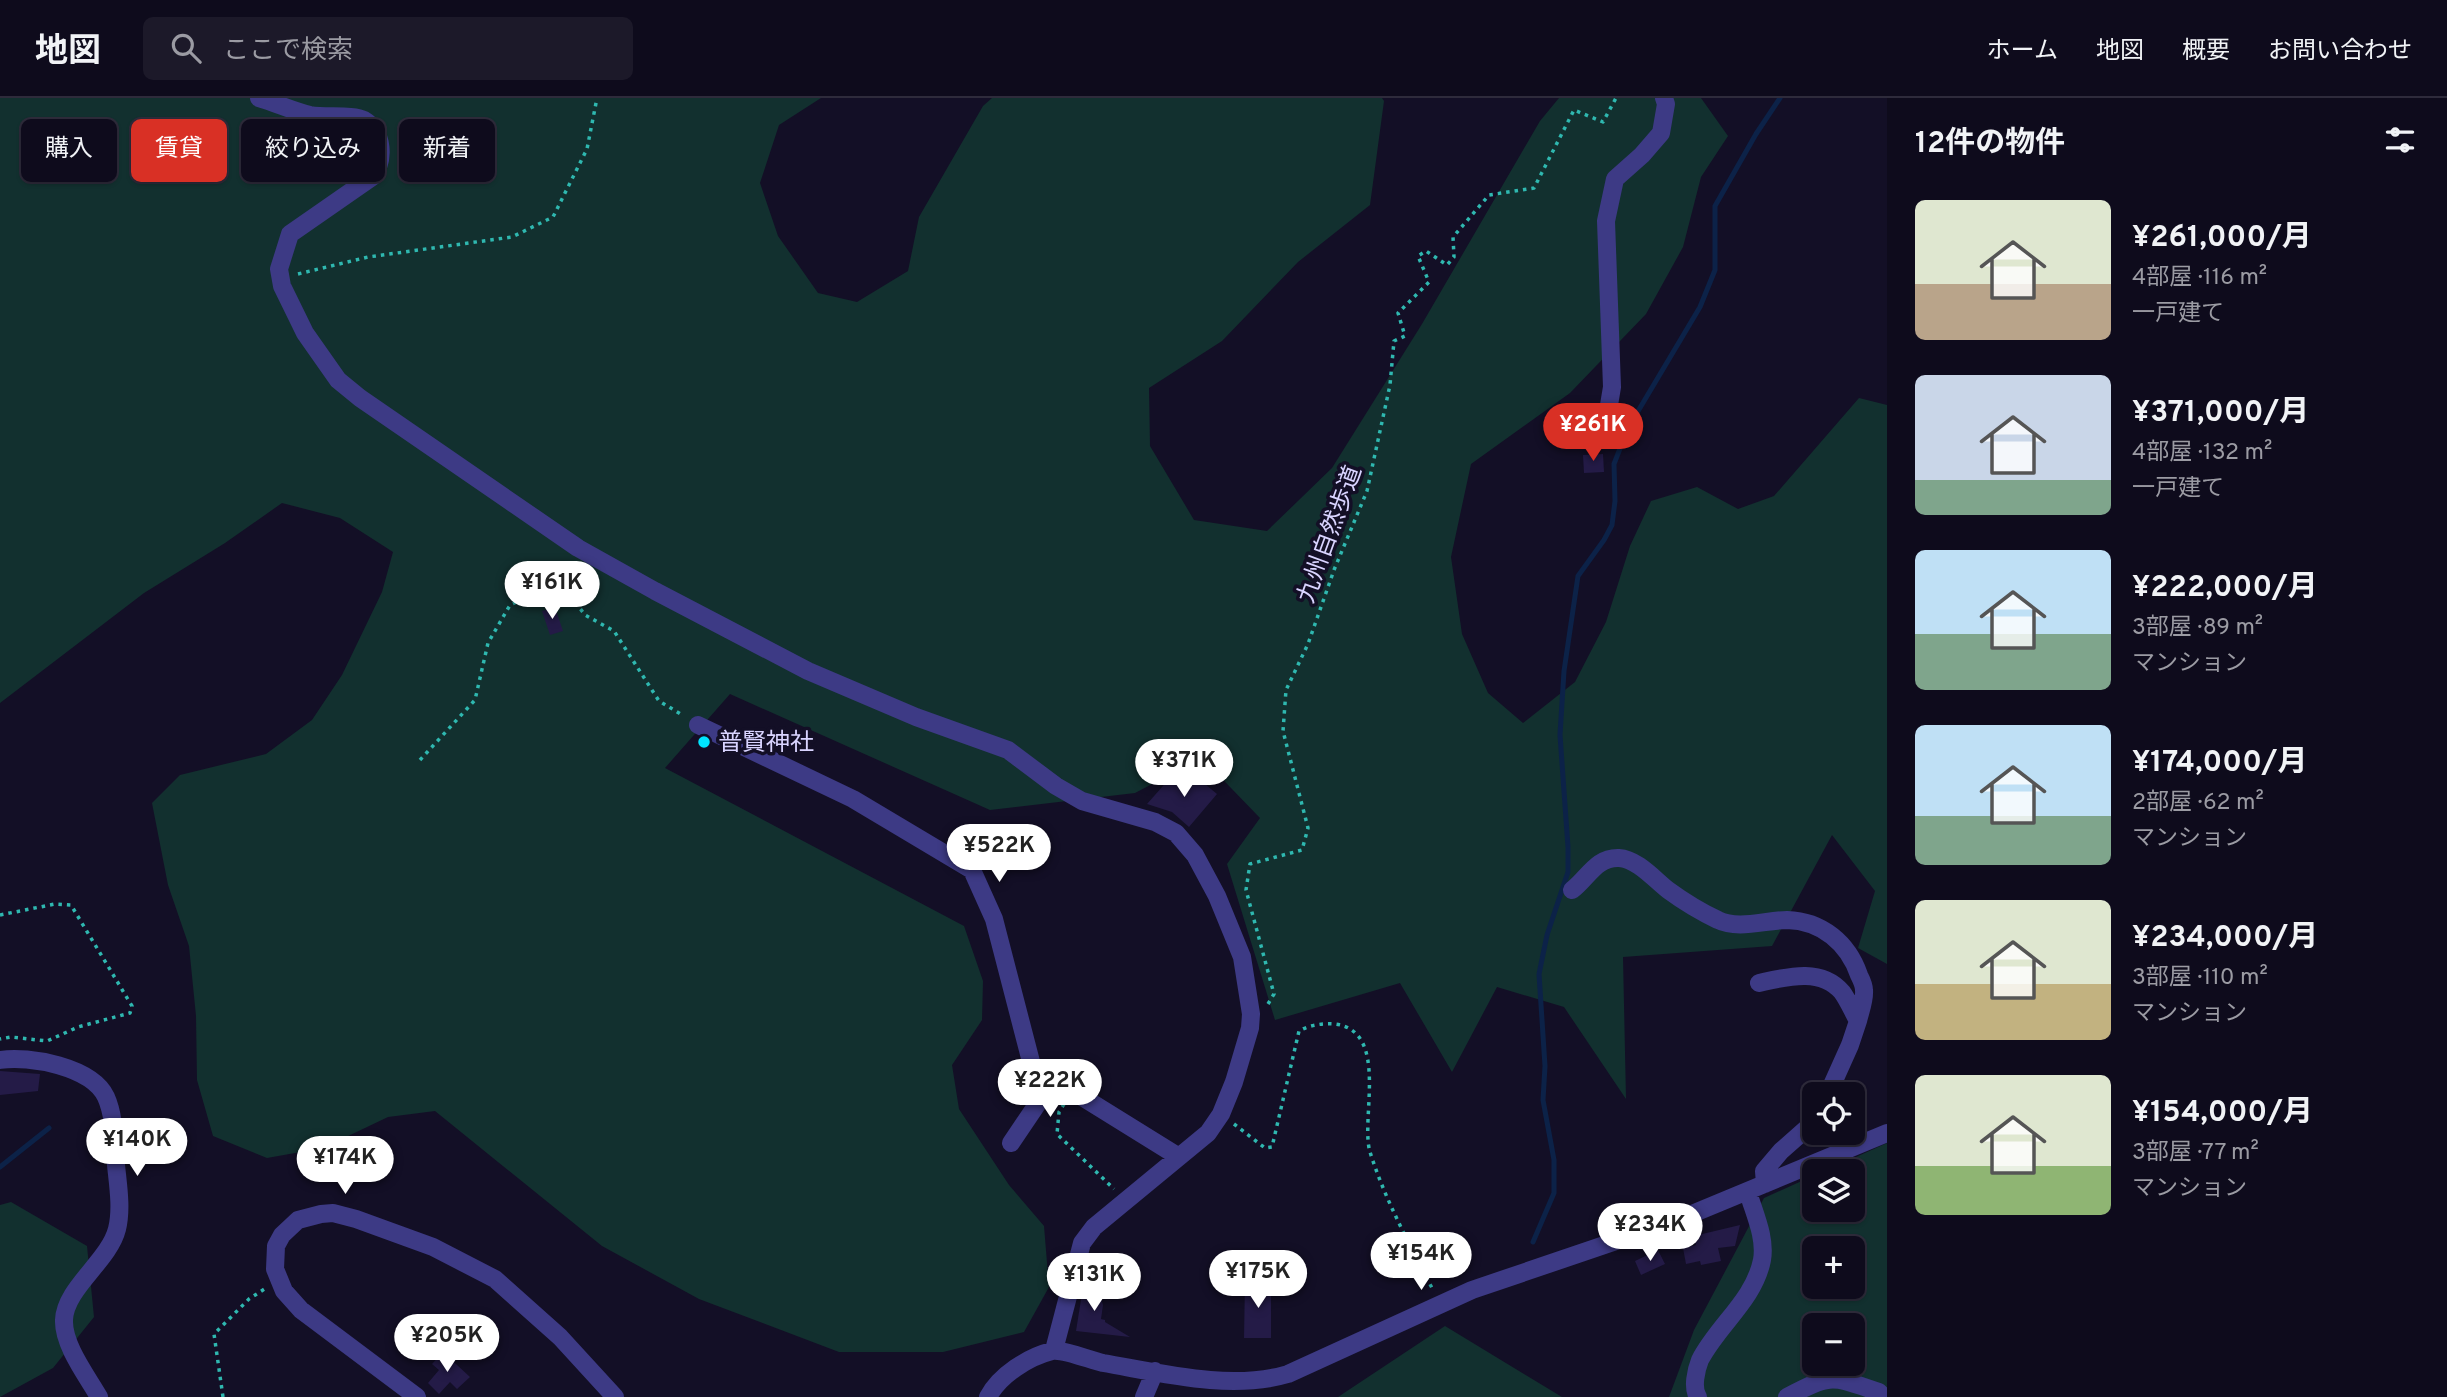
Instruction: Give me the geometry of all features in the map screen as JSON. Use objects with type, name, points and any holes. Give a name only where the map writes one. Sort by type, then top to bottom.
[{"type":"street","points":[[259,98],[310,115],[363,120],[377,135],[382,150],[378,169],[372,177],[290,234],[279,269],[282,286],[305,333],[338,380],[360,398],[578,548],[808,671],[916,717],[1008,750],[1056,786],[1082,801],[1155,822],[1176,833],[1195,855],[1217,896],[1242,957],[1251,1014],[1234,1082],[1222,1114],[1208,1133],[1094,1227],[1082,1243],[1054,1350]]},
{"type":"street","points":[[1604,435],[1612,387],[1606,221],[1615,179],[1642,155],[1661,133],[1666,104],[1664,98]]},
{"type":"street","points":[[698,725],[853,799],[972,870],[993,919],[1036,1082],[1038,1103],[1011,1143]]},
{"type":"street","points":[[1572,890],[1594,866],[1607,859],[1621,858],[1637,866],[1669,891],[1722,922],[1763,923],[1787,920],[1823,930],[1842,943],[1854,961],[1864,989],[1858,1021],[1833,1082]]},
{"type":"street","points":[[1759,983],[1795,975],[1823,978],[1841,991],[1858,1021]]},
{"type":"street","points":[[0,1060],[16,1057],[66,1068],[88,1079],[105,1094],[111,1112],[118,1183],[117,1229],[111,1242],[66,1306],[64,1323],[75,1357],[99,1397]]},
{"type":"street","points":[[1036,1082],[1071,1090],[1179,1157]]},
{"type":"street","points":[[1765,1184],[1764,1171],[1802,1132]]},
{"type":"street","points":[[988,1397],[1003,1378],[1017,1367],[1054,1350],[1101,1362],[1230,1383],[1270,1379],[1288,1374],[1472,1290],[1675,1221],[1887,1133]]},
{"type":"street","points":[[1698,1397],[1695,1392],[1699,1362],[1750,1291],[1763,1257],[1761,1234],[1748,1192]]},
{"type":"street","points":[[417,1397],[301,1310],[284,1291],[274,1258],[276,1246],[282,1235],[299,1220],[333,1213],[433,1247],[495,1279],[560,1336],[586,1368],[615,1397]]},
{"type":"street","points":[[1144,1397],[1155,1371]]},
{"type":"street","points":[[1787,1397],[1824,1379],[1839,1378],[1879,1392],[1883,1397]]},
{"type":"path","points":[[279,269],[298,274],[368,257],[512,237],[554,217],[587,149],[597,98]]},
{"type":"path","name":"九州自然歩道","points":[[1251,1014],[1267,1006],[1274,994],[1246,890],[1250,864],[1302,850],[1308,828],[1283,730],[1286,690],[1308,644],[1334,570],[1367,491],[1390,385],[1394,341],[1405,336],[1398,313],[1429,282],[1418,256],[1426,251],[1447,265],[1454,257],[1453,237],[1489,195],[1534,188],[1574,110],[1603,122],[1616,98]]},
{"type":"path","points":[[420,760],[475,700],[488,643],[510,605],[560,582],[578,548]]},
{"type":"path","points":[[560,582],[585,615],[614,631],[659,701],[698,725]]},
{"type":"path","points":[[0,915],[55,904],[71,905],[132,1006],[130,1013],[78,1027],[47,1041],[11,1037],[0,1039]]},
{"type":"path","points":[[1222,1114],[1265,1148],[1272,1147],[1299,1031],[1329,1023],[1345,1025],[1353,1031],[1362,1043],[1371,1069],[1369,1149],[1399,1223],[1440,1304]]},
{"type":"path","points":[[1071,1090],[1059,1112],[1057,1134],[1125,1201]]},
{"type":"path","points":[[223,1397],[214,1334],[249,1299],[279,1279]]},
{"type":"green space","points":[[0,98],[821,98],[779,125],[760,183],[778,236],[818,293],[857,302],[908,271],[919,217],[983,106],[992,98],[1382,98],[1384,101],[1370,205],[1298,262],[1222,341],[1149,388],[1150,446],[1194,520],[1267,531],[1332,468],[1422,324],[1540,121],[1559,98],[1701,98],[1728,136],[1701,177],[1683,247],[1646,314],[1570,393],[1471,464],[1451,557],[1462,634],[1488,693],[1523,723],[1575,682],[1606,622],[1630,546],[1651,501],[1697,487],[1738,509],[1774,496],[1859,398],[1887,405],[1887,964],[1858,948],[1875,891],[1832,835],[1772,946],[1623,957],[1626,1099],[1564,1007],[1497,987],[1452,1072],[1400,983],[1275,1020],[1227,864],[1260,818],[1202,758],[1135,793],[990,810],[730,694],[665,768],[964,926],[983,981],[982,1020],[952,1065],[959,1109],[1009,1185],[1044,1226],[1049,1287],[1024,1332],[943,1352],[839,1352],[699,1299],[602,1246],[435,1111],[388,1117],[323,1148],[267,1158],[213,1136],[197,1080],[196,1016],[189,946],[168,885],[152,803],[180,775],[266,754],[312,720],[342,675],[382,592],[393,552],[340,518],[282,503],[225,543],[144,593],[0,703]]},
{"type":"green space","points":[[1887,1143],[1887,1397],[1669,1397],[1694,1330],[1764,1198],[1802,1181],[1802,1222],[1865,1222],[1865,1159],[1852,1159]]},
{"type":"green space","points":[[11,1202],[87,1246],[94,1317],[53,1368],[0,1397],[0,1205]]},
{"type":"green space","points":[[1445,1326],[1562,1397],[1338,1397]]},
{"type":"building","points":[[1603,454],[1604,472],[1584,473],[1583,455]]},
{"type":"building","points":[[555,607],[563,631],[550,635],[542,611]]},
{"type":"building","points":[[1193,774],[1217,794],[1189,827],[1172,812],[1147,804],[1170,778],[1181,787]]},
{"type":"building","points":[[0,1071],[40,1074],[38,1091],[0,1095]]},
{"type":"building","points":[[1740,1225],[1735,1246],[1718,1248],[1721,1261],[1701,1265],[1700,1261],[1686,1264],[1683,1248],[1696,1245],[1694,1236]]},
{"type":"building","points":[[1658,1250],[1665,1264],[1641,1275],[1635,1261]]},
{"type":"building","points":[[1084,1281],[1097,1283],[1103,1305],[1101,1319],[1130,1337],[1076,1331]]},
{"type":"building","points":[[1245,1281],[1271,1281],[1271,1338],[1244,1338]]},
{"type":"building","points":[[443,1352],[470,1377],[457,1389],[450,1382],[439,1394],[428,1383],[439,1370],[432,1364]]},
{"type":"waterway","points":[[1533,1242],[1554,1193],[1554,1160],[1543,1100],[1545,1066],[1539,974],[1547,935],[1568,872],[1560,735],[1564,671],[1578,576],[1612,525],[1615,501],[1614,464],[1628,428],[1700,307],[1715,270],[1715,206],[1780,98]]},
{"type":"waterway","points":[[0,1167],[49,1128]]},
{"type":"place","name":"普賢神社","points":[[704,742]]}]
